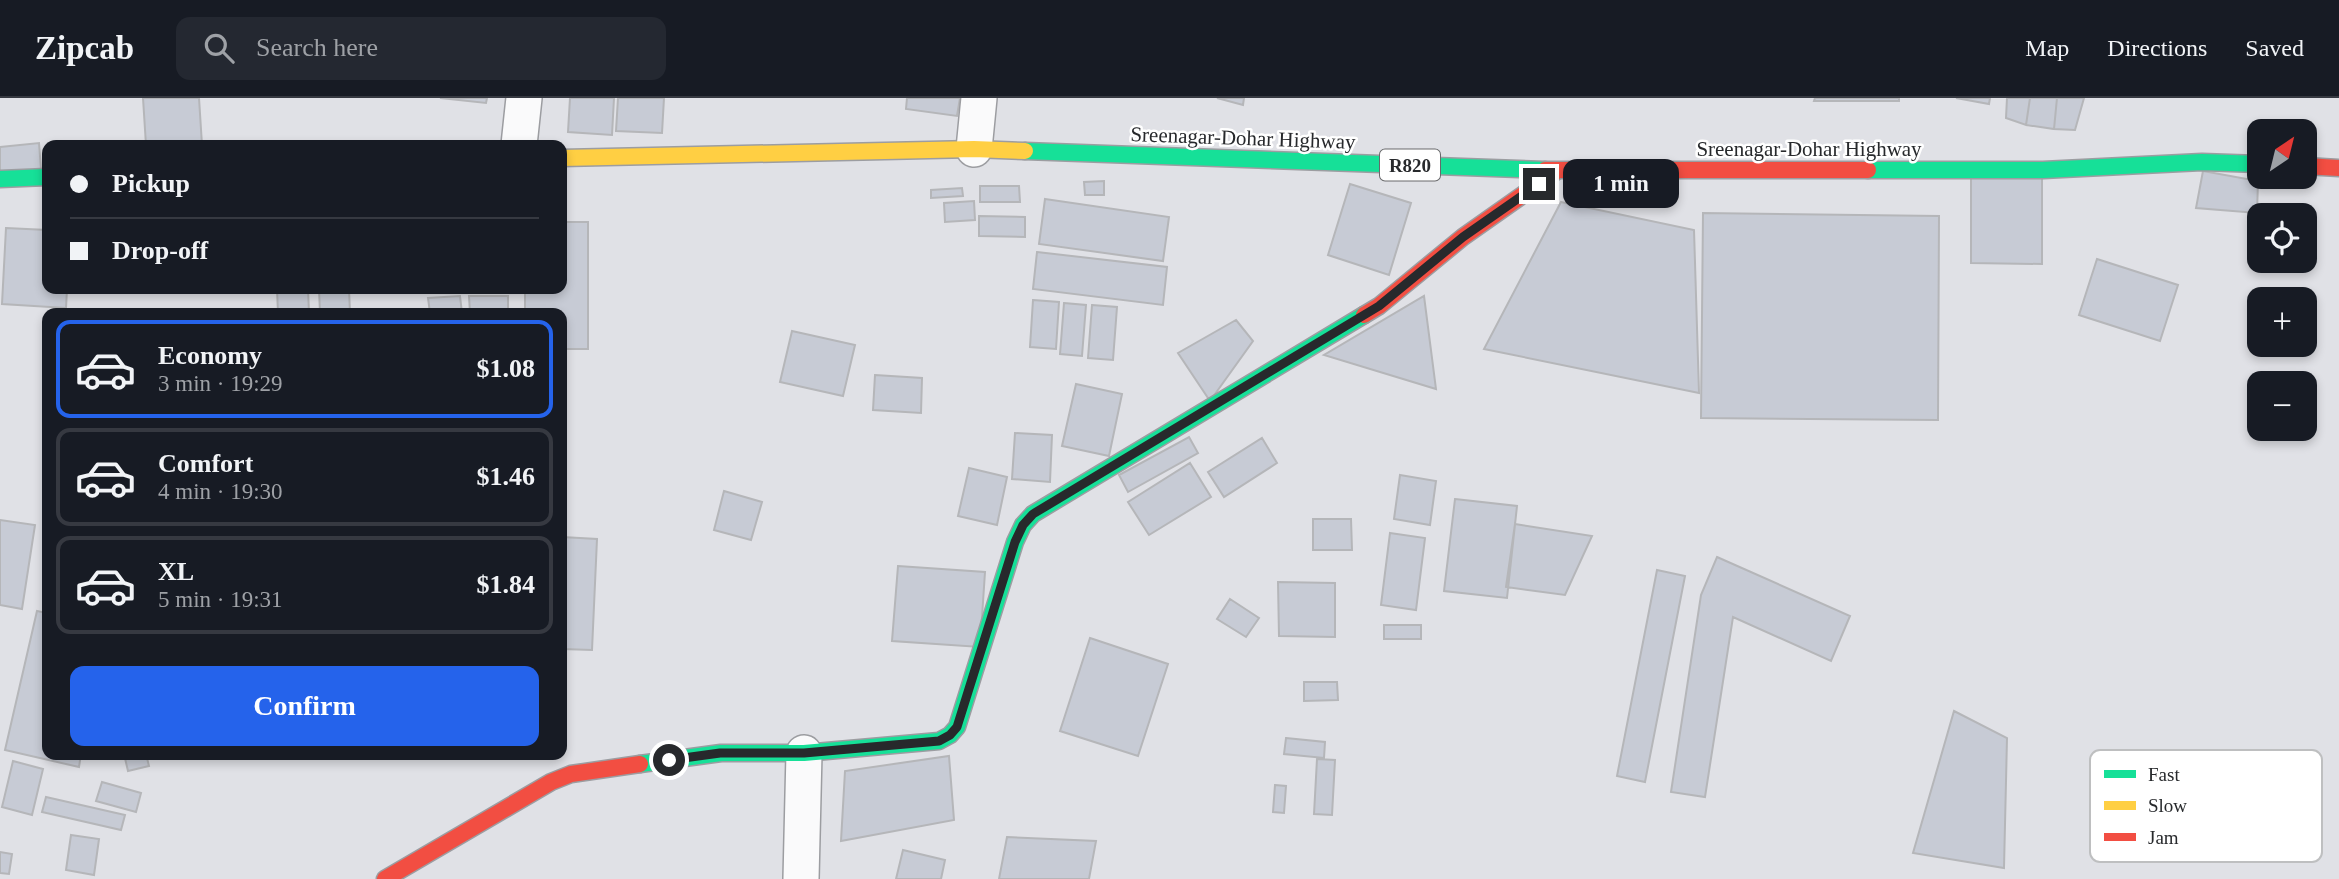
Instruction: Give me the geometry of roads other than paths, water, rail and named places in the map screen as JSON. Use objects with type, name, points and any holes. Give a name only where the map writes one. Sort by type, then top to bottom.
[{"type":"main road","name":"Sreenagar-Dohar Highway","points":[[567,158],[974,149],[1558,170],[2043,170],[2202,162],[2247,164]]},
{"type":"main road","points":[[2317,167],[2339,168]]},
{"type":"main road","points":[[385,879],[551,782],[571,774],[720,753],[804,753],[939,741],[950,735],[957,727],[1015,542],[1023,525],[1033,514],[1379,306],[1463,237],[1558,170]]},
{"type":"main road","points":[[0,179],[42,177]]},
{"type":"street","points":[[520,140],[524,98]]},
{"type":"street","points":[[974,149],[979,98]]},
{"type":"street","points":[[801,879],[804,753]]}]
